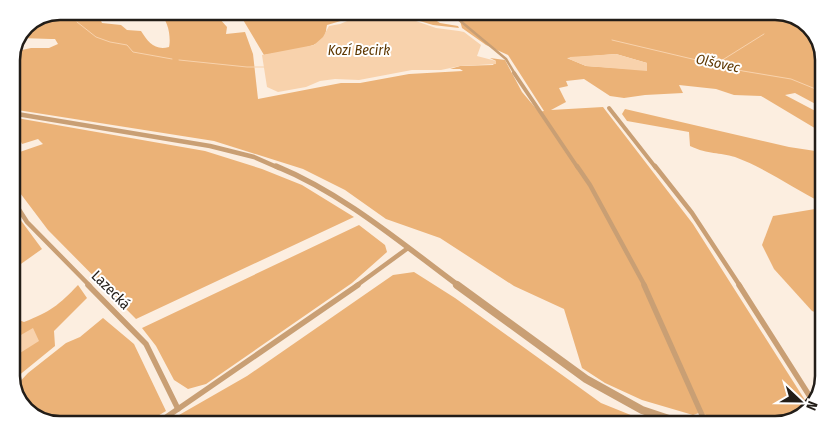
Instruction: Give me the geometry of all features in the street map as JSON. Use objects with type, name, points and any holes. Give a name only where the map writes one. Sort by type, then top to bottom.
[{"type":"street","points":[[459,20],[506,59],[527,94],[590,185],[643,282],[702,416]]},
{"type":"street","points":[[610,108],[692,214],[810,396]]},
{"type":"street","points":[[20,114],[210,146],[254,157],[287,170],[321,187],[408,248],[586,379],[642,410],[660,416]]},
{"type":"street","name":"Lazecká","points":[[20,210],[28,222],[146,344],[178,409]]},
{"type":"street","points":[[168,416],[322,311],[408,248]]},
{"type":"shaded area","points":[[101,20],[102,23],[121,25],[127,30],[141,31],[152,45],[164,48],[169,47],[170,39],[165,20],[221,20],[227,27],[226,34],[245,32],[253,54],[258,99],[341,83],[360,83],[409,74],[463,71],[460,69],[450,69],[460,66],[493,65],[496,61],[490,58],[505,60],[522,92],[539,112],[544,111],[508,55],[486,45],[462,28],[460,20],[775,20],[793,24],[802,30],[813,47],[815,57],[815,104],[795,93],[785,95],[815,111],[815,128],[761,96],[734,95],[716,89],[679,85],[683,93],[624,98],[610,96],[584,79],[566,81],[568,86],[559,88],[566,102],[551,110],[603,107],[693,224],[806,402],[795,411],[786,415],[711,416],[699,413],[693,415],[642,400],[605,383],[582,368],[564,309],[514,286],[440,238],[386,219],[345,190],[303,169],[214,141],[20,110],[21,50],[49,48],[58,44],[55,39],[27,38],[38,27],[52,21]],"holes":[[[616,54],[647,63],[647,70],[586,66],[567,58]]]},
{"type":"shaded area","points":[[243,20],[344,20],[327,25],[324,37],[313,45],[297,50],[264,55]]},
{"type":"shaded area","points":[[416,20],[435,20],[440,23],[458,26],[459,28],[433,25]]},
{"type":"shaded area","points":[[625,109],[789,147],[815,151],[815,199],[768,172],[735,157],[703,151],[690,146],[689,132],[627,121],[622,114]]},
{"type":"shaded area","points":[[20,119],[205,151],[262,169],[302,185],[354,217],[136,319],[48,230],[20,193],[20,152],[43,144],[38,139],[22,144],[20,140]]},
{"type":"shaded area","points":[[815,209],[815,312],[774,269],[762,245],[773,216]]},
{"type":"shaded area","points":[[20,219],[42,249],[20,265]]},
{"type":"shaded area","points":[[359,225],[385,245],[387,252],[352,283],[206,384],[188,389],[174,380],[156,346],[142,328]]},
{"type":"shaded area","points":[[414,272],[455,298],[601,403],[633,416],[180,416],[247,376],[393,275]]},
{"type":"shaded area","points":[[78,285],[87,298],[54,331],[55,346],[20,374],[20,320],[24,322],[41,315],[59,303]]},
{"type":"shaded area","points":[[103,318],[134,344],[166,411],[158,416],[60,416],[49,415],[33,406],[22,389],[20,381],[66,343],[80,337]]},
{"type":"water","name":"Kozí Becirk","points":[[350,20],[416,21],[436,28],[464,32],[481,45],[477,56],[496,61],[496,64],[460,66],[441,70],[412,70],[359,80],[335,79],[278,92],[267,87],[262,55],[314,45],[323,37],[329,26]]},
{"type":"water","points":[[616,54],[647,63],[647,71],[586,66],[569,59],[570,57]]},
{"type":"water","points":[[33,328],[39,341],[20,353],[20,336]]},
{"type":"waterway","points":[[77,22],[96,37],[127,45],[133,52],[172,59]]},
{"type":"waterway","points":[[716,64],[764,34]]},
{"type":"waterway","name":"Olšovec","points":[[612,40],[743,71],[791,79],[815,89]]},
{"type":"waterway","points":[[179,60],[247,67],[267,67]]}]
